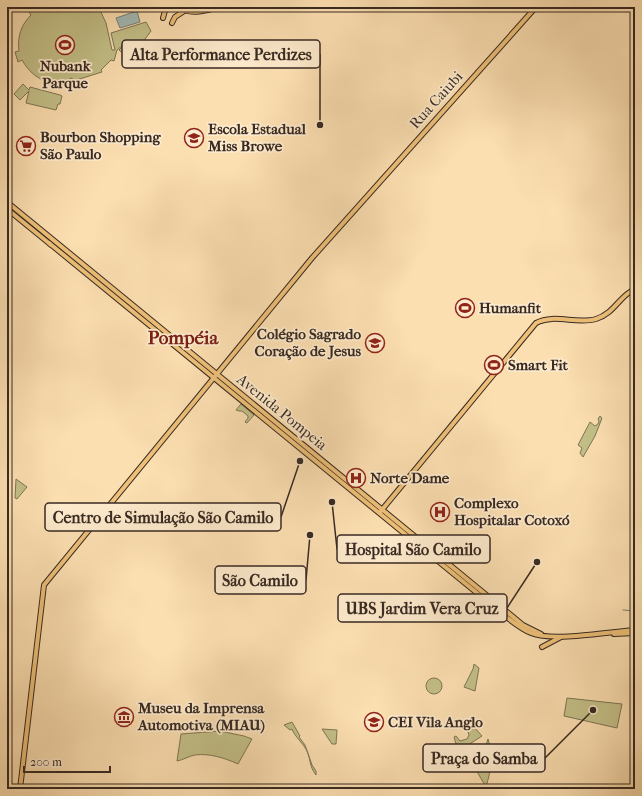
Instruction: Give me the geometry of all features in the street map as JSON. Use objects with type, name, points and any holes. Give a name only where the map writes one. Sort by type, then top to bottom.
[{"type":"main road","points":[[163,18],[166,7]]},
{"type":"main road","points":[[179,7],[184,11],[195,12],[220,7]]},
{"type":"main road","name":"Rua Caiubi","points":[[20,789],[44,585],[309,262],[536,7]]},
{"type":"main road","points":[[172,23],[175,17],[184,11]]},
{"type":"main road","name":"Avenida Pompeia","points":[[7,202],[324,468],[380,511]]},
{"type":"main road","points":[[7,209],[215,376]]},
{"type":"main road","points":[[380,511],[519,340],[536,323],[544,319],[558,318],[584,321],[600,317],[614,308],[627,294],[635,290]]},
{"type":"main road","name":"Avenida Pompeia","points":[[215,376],[380,511],[523,625],[544,636],[563,636]]},
{"type":"main road","points":[[542,647],[563,636],[635,632]]},
{"type":"shaded area","name":"Nubank Parque","points":[[37,7],[40,11],[50,7],[100,7],[99,8],[106,23],[112,50],[115,50],[111,33],[146,22],[151,31],[129,59],[119,50],[123,45],[117,50],[114,61],[111,60],[101,70],[102,72],[73,81],[72,78],[62,82],[62,86],[52,86],[52,83],[42,80],[34,75],[22,60],[18,62],[15,52],[19,51],[19,36],[22,27],[31,15],[29,12]]},
{"type":"shaded area","points":[[23,84],[29,90],[30,87],[62,96],[60,104],[58,104],[56,110],[26,103],[29,91],[20,100],[14,94]]},
{"type":"shaded area","points":[[241,404],[254,415],[247,423],[245,422],[248,416],[242,411],[236,410]]},
{"type":"shaded area","points":[[600,416],[602,418],[595,436],[583,457],[580,453],[582,448],[578,445],[590,422],[595,426],[598,424],[598,419]]},
{"type":"shaded area","points":[[16,479],[27,487],[17,499],[15,498]]},
{"type":"shaded area","points":[[474,664],[479,668],[475,691],[464,687]]},
{"type":"shaded area","points":[[434,678],[440,680],[442,686],[440,692],[434,694],[428,692],[426,686],[428,680]]},
{"type":"shaded area","points":[[567,698],[622,704],[617,728],[564,716]]},
{"type":"shaded area","points":[[292,722],[300,736],[299,737],[305,745],[308,754],[292,729],[290,730],[284,725]]},
{"type":"shaded area","points":[[474,727],[482,736],[465,747],[464,760],[459,760],[459,744],[456,744],[454,737],[456,736],[460,741],[467,739],[469,735],[467,729]]},
{"type":"shaded area","points":[[322,729],[337,730],[336,744],[332,744]]},
{"type":"shaded area","points":[[220,731],[252,739],[238,764],[211,755],[195,755],[177,761],[181,734]]},
{"type":"shaded area","points":[[488,739],[491,752],[491,763],[486,787],[476,770],[479,759],[486,756],[485,748]]},
{"type":"shaded area","points":[[308,754],[316,771],[316,775],[312,769]]},
{"type":"water","points":[[137,11],[140,22],[120,28],[116,18]]},
{"type":"waterway","points":[[623,610],[635,611]]},
{"type":"place","name":"Nubank Parque","points":[[65,45]]},
{"type":"place","name":"Alta Performance Perdizes","points":[[320,125]]},
{"type":"place","name":"Escola Estadual Miss Browe","points":[[194,138]]},
{"type":"place","name":"Bourbon Shopping São Paulo","points":[[26,146]]},
{"type":"place","name":"Humanfit","points":[[465,308]]},
{"type":"place","name":"Colégio Sagrado Coração de Jesus","points":[[375,343]]},
{"type":"place","name":"Smart Fit","points":[[494,365]]},
{"type":"place","name":"Centro de Simulação São Camilo","points":[[300,461]]},
{"type":"place","name":"Norte Dame","points":[[356,478]]},
{"type":"place","name":"Hospital São Camilo","points":[[332,502]]},
{"type":"place","name":"Complexo Hospitalar Cotoxó","points":[[440,512]]},
{"type":"place","name":"São Camilo","points":[[310,535]]},
{"type":"place","name":"UBS Jardim Vera Cruz","points":[[537,562]]},
{"type":"place","name":"Praça do Samba","points":[[593,710]]},
{"type":"place","name":"Museu da Imprensa Automotiva (MIAU)","points":[[124,717]]},
{"type":"place","name":"CEI Vila Anglo","points":[[374,722]]},
{"type":"district","name":"Pompéia","points":[[183,338]]}]
